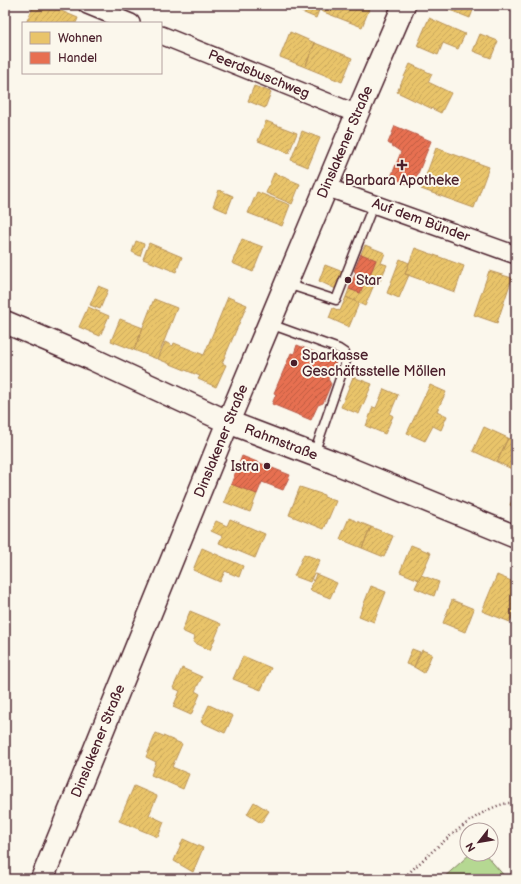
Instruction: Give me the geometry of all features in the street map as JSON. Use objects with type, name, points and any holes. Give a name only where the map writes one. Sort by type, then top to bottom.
[{"type":"main road","name":"Dinslakener Straße","points":[[42,879],[228,422],[404,5]]},
{"type":"main road","name":"Rahmstraße","points":[[5,322],[92,359],[228,422],[314,455],[516,537]]},
{"type":"street","points":[[87,5],[129,22]]},
{"type":"street","name":"Peerdsbuschweg","points":[[162,35],[357,114]]},
{"type":"street","name":"Auf dem Bünder","points":[[326,187],[516,255]]},
{"type":"lane","points":[[286,283],[336,300],[374,203]]},
{"type":"lane","points":[[269,324],[339,349],[345,353],[346,361],[314,455]]},
{"type":"path","points":[[402,879],[460,827],[476,817],[510,803],[516,804]]},
{"type":"green space","points":[[461,862],[492,862],[507,879],[442,879]]},
{"type":"building: Wohnen","points":[[34,5],[47,5],[78,18],[76,22],[26,22]]},
{"type":"building: Wohnen","points":[[299,5],[321,5],[316,18],[297,10]]},
{"type":"building: Wohnen","points":[[323,5],[364,5],[370,7],[362,27],[321,11]]},
{"type":"building: Wohnen","points":[[437,5],[475,5],[470,18]]},
{"type":"building: Wohnen","points":[[429,18],[465,34],[458,49],[443,43],[438,55],[417,46]]},
{"type":"building: Wohnen","points":[[290,32],[315,43],[305,67],[280,57]]},
{"type":"building: Wohnen","points":[[480,34],[498,41],[491,58],[473,51]]},
{"type":"building: Wohnen","points":[[315,43],[352,58],[342,82],[305,67]]},
{"type":"building: Wohnen","points":[[410,64],[432,74],[428,82],[451,93],[441,113],[397,92]]},
{"type":"building: Wohnen","points":[[254,86],[271,92],[265,108],[248,101]]},
{"type":"building: Wohnen","points":[[266,121],[297,133],[289,153],[258,141]]},
{"type":"building: Wohnen","points":[[302,131],[320,138],[308,167],[291,160]]},
{"type":"building: Wohnen","points":[[436,148],[489,167],[474,208],[421,189]]},
{"type":"building: Wohnen","points":[[274,173],[300,184],[292,204],[266,193]]},
{"type":"building: Wohnen","points":[[219,190],[233,196],[227,212],[213,206]]},
{"type":"building: Wohnen","points":[[257,192],[290,205],[282,226],[248,213]]},
{"type":"building: Wohnen","points":[[242,239],[263,247],[253,272],[232,263]]},
{"type":"building: Wohnen","points":[[136,241],[144,244],[140,256],[132,252]]},
{"type":"building: Wohnen","points":[[149,243],[182,257],[176,272],[143,259]]},
{"type":"building: Wohnen","points":[[365,245],[385,253],[381,263],[387,265],[380,281],[376,280],[365,306],[346,297],[349,289],[360,293],[376,260],[361,254]]},
{"type":"building: Wohnen","points":[[415,248],[464,266],[455,292],[405,274]]},
{"type":"building: Wohnen","points":[[400,259],[409,263],[405,274],[409,275],[399,298],[387,293]]},
{"type":"building: Wohnen","points":[[325,265],[343,272],[336,289],[319,281]]},
{"type":"building: Wohnen","points":[[489,271],[512,278],[497,323],[474,315]]},
{"type":"building: Wohnen","points":[[98,286],[108,290],[100,309],[90,305]]},
{"type":"building: Wohnen","points":[[228,297],[247,305],[222,363],[226,365],[216,387],[198,379],[200,376],[158,359],[165,342],[173,346],[174,343],[204,355]]},
{"type":"building: Wohnen","points":[[346,297],[359,303],[349,327],[329,318],[333,308],[340,311]]},
{"type":"building: Wohnen","points":[[154,299],[177,308],[157,359],[134,350]]},
{"type":"building: Wohnen","points":[[88,307],[109,316],[100,336],[79,327]]},
{"type":"building: Wohnen","points":[[120,319],[143,328],[134,350],[111,341]]},
{"type":"building: Wohnen","points":[[353,377],[372,384],[359,414],[341,407]]},
{"type":"building: Wohnen","points":[[430,385],[446,392],[437,411],[447,416],[441,430],[433,426],[425,441],[407,433]]},
{"type":"building: Wohnen","points":[[384,389],[398,395],[390,414],[393,416],[385,434],[366,426],[373,407],[376,408]]},
{"type":"building: Wohnen","points":[[484,427],[508,438],[497,462],[473,451]]},
{"type":"building: Wohnen","points":[[508,438],[516,442],[516,471],[497,462]]},
{"type":"building: Wohnen","points":[[231,484],[257,494],[250,512],[224,502]]},
{"type":"building: Wohnen","points":[[300,487],[324,495],[324,497],[336,501],[324,529],[289,515]]},
{"type":"building: Wohnen","points":[[516,491],[516,508],[510,505]]},
{"type":"building: Wohnen","points":[[349,518],[371,527],[362,548],[340,539]]},
{"type":"building: Wohnen","points":[[230,519],[265,534],[255,558],[219,543],[222,536],[211,531],[216,521],[227,526]]},
{"type":"building: Wohnen","points":[[371,527],[393,536],[384,557],[362,548]]},
{"type":"building: Wohnen","points":[[411,545],[431,553],[419,580],[400,572]]},
{"type":"building: Wohnen","points":[[202,548],[243,566],[239,577],[225,571],[220,582],[193,570]]},
{"type":"building: Wohnen","points":[[304,554],[320,560],[310,582],[294,576]]},
{"type":"building: Wohnen","points":[[316,574],[337,583],[330,598],[310,590]]},
{"type":"building: Wohnen","points":[[421,575],[439,582],[434,596],[415,588]]},
{"type":"building: Wohnen","points":[[497,575],[516,583],[516,607],[510,622],[482,611]]},
{"type":"building: Wohnen","points":[[371,586],[386,592],[374,622],[359,616]]},
{"type":"building: Wohnen","points":[[452,600],[474,609],[465,632],[443,623]]},
{"type":"building: Wohnen","points":[[190,611],[221,624],[210,650],[193,642],[195,637],[182,631]]},
{"type":"building: Wohnen","points":[[412,649],[420,652],[414,667],[406,664]]},
{"type":"building: Wohnen","points":[[422,650],[432,654],[424,673],[414,667]]},
{"type":"building: Wohnen","points":[[243,656],[271,668],[261,690],[233,679]]},
{"type":"building: Wohnen","points":[[182,668],[202,677],[195,691],[200,694],[191,715],[173,707],[180,691],[173,688]]},
{"type":"building: Wohnen","points":[[209,705],[233,716],[225,733],[201,722]]},
{"type":"building: Wohnen","points":[[156,733],[182,744],[172,767],[189,774],[183,789],[151,775],[156,762],[146,757]]},
{"type":"building: Wohnen","points":[[134,786],[157,796],[149,815],[164,822],[158,837],[119,821]]},
{"type":"building: Wohnen","points":[[254,802],[269,811],[261,823],[247,814]]},
{"type":"building: Wohnen","points":[[183,839],[203,848],[193,872],[174,861]]},
{"type":"building: Handel","points":[[395,126],[431,141],[413,186],[391,177],[401,152],[388,143]]},
{"type":"building: Handel","points":[[361,254],[376,260],[360,293],[349,289]]},
{"type":"building: Handel","points":[[297,345],[336,361],[328,379],[331,384],[323,403],[318,405],[311,420],[272,404],[276,394],[274,393],[291,353],[294,354]]},
{"type":"building: Handel","points":[[242,456],[290,475],[283,490],[262,482],[257,494],[231,484]]},
{"type":"place","name":"Barbara Apotheke","points":[[402,165]]},
{"type":"place","name":"Star","points":[[348,280]]},
{"type":"place","name":"Sparkasse Geschäftsstelle Möllen","points":[[294,363]]},
{"type":"place","name":"Istra","points":[[267,466]]}]
